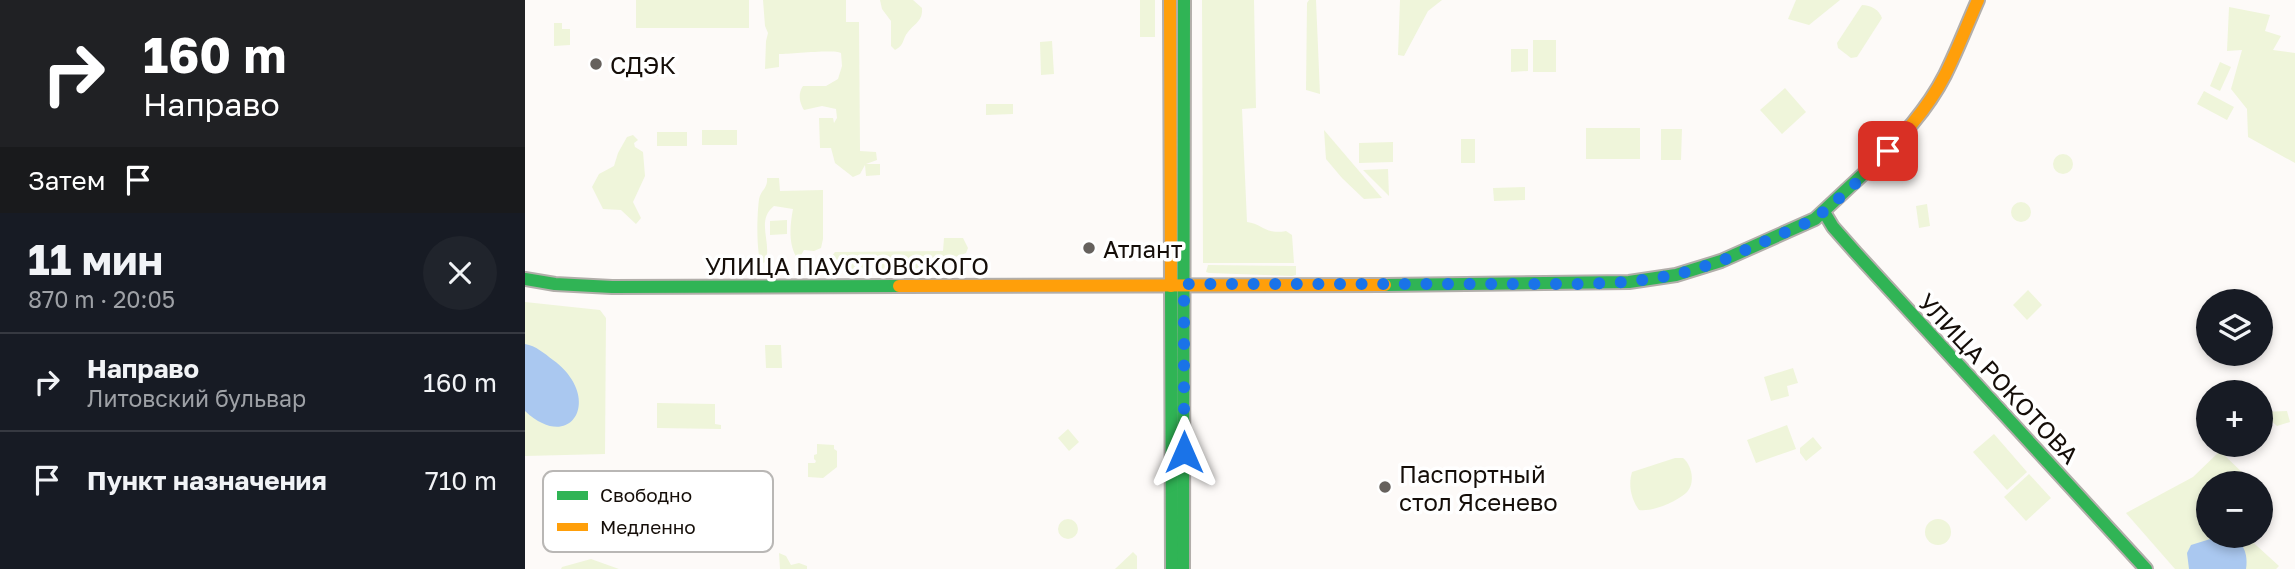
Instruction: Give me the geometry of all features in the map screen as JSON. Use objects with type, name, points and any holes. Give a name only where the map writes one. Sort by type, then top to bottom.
[{"type":"main road","points":[[1170,0],[1172,569]]},
{"type":"main road","points":[[1183,569],[1184,0]]},
{"type":"main road","name":"УЛИЦА ПАУСТОВСКОГО","points":[[525,279],[555,284],[612,286],[1471,285],[1629,282],[1676,275],[1721,261],[1815,219],[1824,212],[1901,138],[1921,113],[1944,77],[1978,0]]},
{"type":"main road","name":"УЛИЦА РОКОТОВА","points":[[1824,212],[1833,227],[1865,263],[2146,569]]},
{"type":"green space","points":[[636,0],[749,0],[749,28],[636,28]]},
{"type":"green space","points":[[763,0],[846,0],[846,22],[859,22],[860,151],[876,152],[877,160],[866,164],[880,164],[880,175],[866,176],[865,165],[860,174],[853,177],[835,163],[831,148],[820,148],[819,118],[833,118],[834,123],[837,118],[836,109],[822,106],[804,110],[801,104],[803,86],[826,86],[838,79],[842,66],[841,53],[779,54],[779,67],[765,69],[768,33]]},
{"type":"green space","points":[[880,0],[913,0],[922,8],[920,19],[895,50],[891,46],[891,21],[882,9]]},
{"type":"green space","points":[[1140,0],[1155,0],[1155,37],[1140,37]]},
{"type":"green space","points":[[1202,0],[1254,0],[1256,108],[1242,109],[1247,222],[1273,232],[1286,231],[1292,235],[1294,263],[1203,263]]},
{"type":"green space","points":[[1309,0],[1316,0],[1320,94],[1306,90]]},
{"type":"green space","points":[[1400,0],[1442,0],[1428,11],[1404,56],[1398,55]]},
{"type":"green space","points":[[1796,0],[1840,0],[1809,25],[1788,19]]},
{"type":"green space","points":[[1862,5],[1874,8],[1882,18],[1857,57],[1851,58],[1838,48],[1837,43]]},
{"type":"green space","points":[[2229,7],[2270,15],[2265,31],[2281,36],[2273,50],[2295,53],[2295,163],[2248,137],[2247,109],[2231,89],[2242,50],[2227,51]]},
{"type":"green space","points":[[554,23],[562,23],[562,29],[570,29],[570,45],[554,46]]},
{"type":"green space","points":[[1533,40],[1556,40],[1556,72],[1533,72]]},
{"type":"green space","points":[[1052,41],[1054,74],[1041,75],[1040,42]]},
{"type":"green space","points":[[1511,49],[1528,49],[1528,71],[1511,72]]},
{"type":"green space","points":[[648,57],[659,57],[659,76],[648,76]]},
{"type":"green space","points":[[2220,62],[2231,67],[2220,91],[2210,86]]},
{"type":"green space","points":[[1785,88],[1806,112],[1782,134],[1760,110]]},
{"type":"green space","points":[[2204,91],[2234,107],[2227,120],[2197,104]]},
{"type":"green space","points":[[986,104],[1013,104],[1013,114],[986,115]]},
{"type":"green space","points":[[1586,128],[1640,128],[1640,159],[1586,159]]},
{"type":"green space","points":[[1661,129],[1682,129],[1681,160],[1661,160]]},
{"type":"green space","points":[[702,130],[737,130],[737,145],[702,145]]},
{"type":"green space","points":[[1324,130],[1382,198],[1364,199],[1342,178],[1326,159]]},
{"type":"green space","points":[[657,132],[687,132],[687,146],[657,146]]},
{"type":"green space","points":[[633,135],[638,140],[634,143],[635,147],[643,152],[645,176],[633,202],[641,218],[636,224],[621,210],[603,209],[592,187],[599,174],[614,166],[627,137]]},
{"type":"green space","points":[[1461,139],[1475,139],[1475,163],[1461,163]]},
{"type":"green space","points":[[1393,142],[1393,162],[1359,163],[1359,143]]},
{"type":"green space","points":[[2063,154],[2070,157],[2073,164],[2070,171],[2063,174],[2056,171],[2053,164],[2056,157]]},
{"type":"green space","points":[[1388,169],[1389,196],[1363,170]]},
{"type":"green space","points":[[767,178],[779,178],[780,191],[823,190],[821,248],[814,251],[804,250],[797,258],[791,241],[793,209],[774,206],[766,219],[767,255],[765,262],[761,264],[758,206]]},
{"type":"green space","points":[[1525,187],[1525,200],[1494,201],[1493,188]]},
{"type":"green space","points":[[2021,202],[2028,205],[2031,212],[2028,219],[2021,222],[2014,219],[2011,212],[2014,205]]},
{"type":"green space","points":[[1927,204],[1930,226],[1919,228],[1916,206]]},
{"type":"green space","points":[[787,220],[787,234],[770,235],[770,221]]},
{"type":"green space","points":[[944,238],[963,238],[968,248],[966,253],[950,259],[941,268],[831,269],[835,252],[943,251]]},
{"type":"green space","points":[[1208,265],[1296,266],[1296,275],[1209,273],[1206,272]]},
{"type":"green space","points":[[2028,290],[2042,305],[2027,320],[2013,305]]},
{"type":"green space","points":[[525,302],[600,310],[606,318],[605,454],[525,456]]},
{"type":"green space","points":[[765,345],[781,345],[782,368],[766,368]]},
{"type":"green space","points":[[1793,368],[1798,383],[1787,386],[1789,396],[1771,401],[1764,377]]},
{"type":"green space","points":[[657,403],[715,404],[715,424],[721,425],[721,429],[657,428]]},
{"type":"green space","points":[[2287,411],[2290,422],[2277,426],[2273,422],[2273,412]]},
{"type":"green space","points":[[1787,425],[1796,449],[1756,463],[1747,440]]},
{"type":"green space","points":[[1068,429],[1079,442],[1069,451],[1058,438]]},
{"type":"green space","points":[[1994,434],[2027,472],[2007,490],[1973,452]]},
{"type":"green space","points":[[1813,437],[1822,448],[1806,461],[1800,448]]},
{"type":"green space","points":[[817,444],[834,445],[837,451],[837,467],[823,478],[808,477],[808,463],[816,461],[814,455],[817,454]]},
{"type":"green space","points":[[2214,457],[2226,457],[2241,471],[2199,471]]},
{"type":"green space","points":[[1675,458],[1683,458],[1689,465],[1692,480],[1689,489],[1664,506],[1639,510],[1631,492],[1632,472]]},
{"type":"green space","points":[[2029,474],[2051,498],[2026,521],[2004,497]]},
{"type":"green space","points":[[2196,474],[2196,548],[2259,548],[2279,566],[2276,569],[2175,569],[2126,513]]},
{"type":"green space","points":[[1068,519],[1075,522],[1078,529],[1075,536],[1068,539],[1061,536],[1058,529],[1061,522]]},
{"type":"green space","points":[[1938,519],[1947,523],[1951,532],[1947,541],[1938,545],[1929,541],[1925,532],[1929,523]]},
{"type":"green space","points":[[1133,552],[1137,556],[1137,569],[1115,569]]},
{"type":"green space","points":[[779,553],[786,556],[791,565],[799,563],[807,566],[807,569],[780,569]]},
{"type":"green space","points":[[591,559],[619,569],[561,569],[562,567]]},
{"type":"water","points":[[525,344],[553,360],[568,375],[577,390],[579,404],[576,416],[568,424],[556,427],[542,423],[525,411]]},
{"type":"water","points":[[2196,543],[2196,548],[2243,548],[2246,569],[2189,569],[2187,553],[2191,545]]},
{"type":"traffic: fast","points":[[1183,569],[1184,0]]},
{"type":"traffic: fast","points":[[1385,285],[1629,282],[1676,275],[1721,261],[1815,219],[1873,165]]},
{"type":"traffic: fast","points":[[1824,212],[1833,227],[1856,253],[2146,569]]},
{"type":"traffic: fast","points":[[525,279],[555,284],[612,287],[899,286]]},
{"type":"traffic: fast","points":[[1171,286],[1172,569]]},
{"type":"traffic: slow","points":[[1170,0],[1171,286]]},
{"type":"traffic: slow","points":[[1873,165],[1913,123],[1938,88],[1978,0]]},
{"type":"traffic: slow","points":[[899,286],[1385,285]]},
{"type":"place","name":"СДЭК","points":[[596,64]]},
{"type":"place","name":"Атлант","points":[[1089,248]]},
{"type":"place","name":"Паспортный стол Ясенево","points":[[1385,487]]},
{"type":"route","points":[[1184,452],[1184,284],[1581,284],[1629,282],[1676,275],[1721,261],[1815,219],[1888,151]]}]
